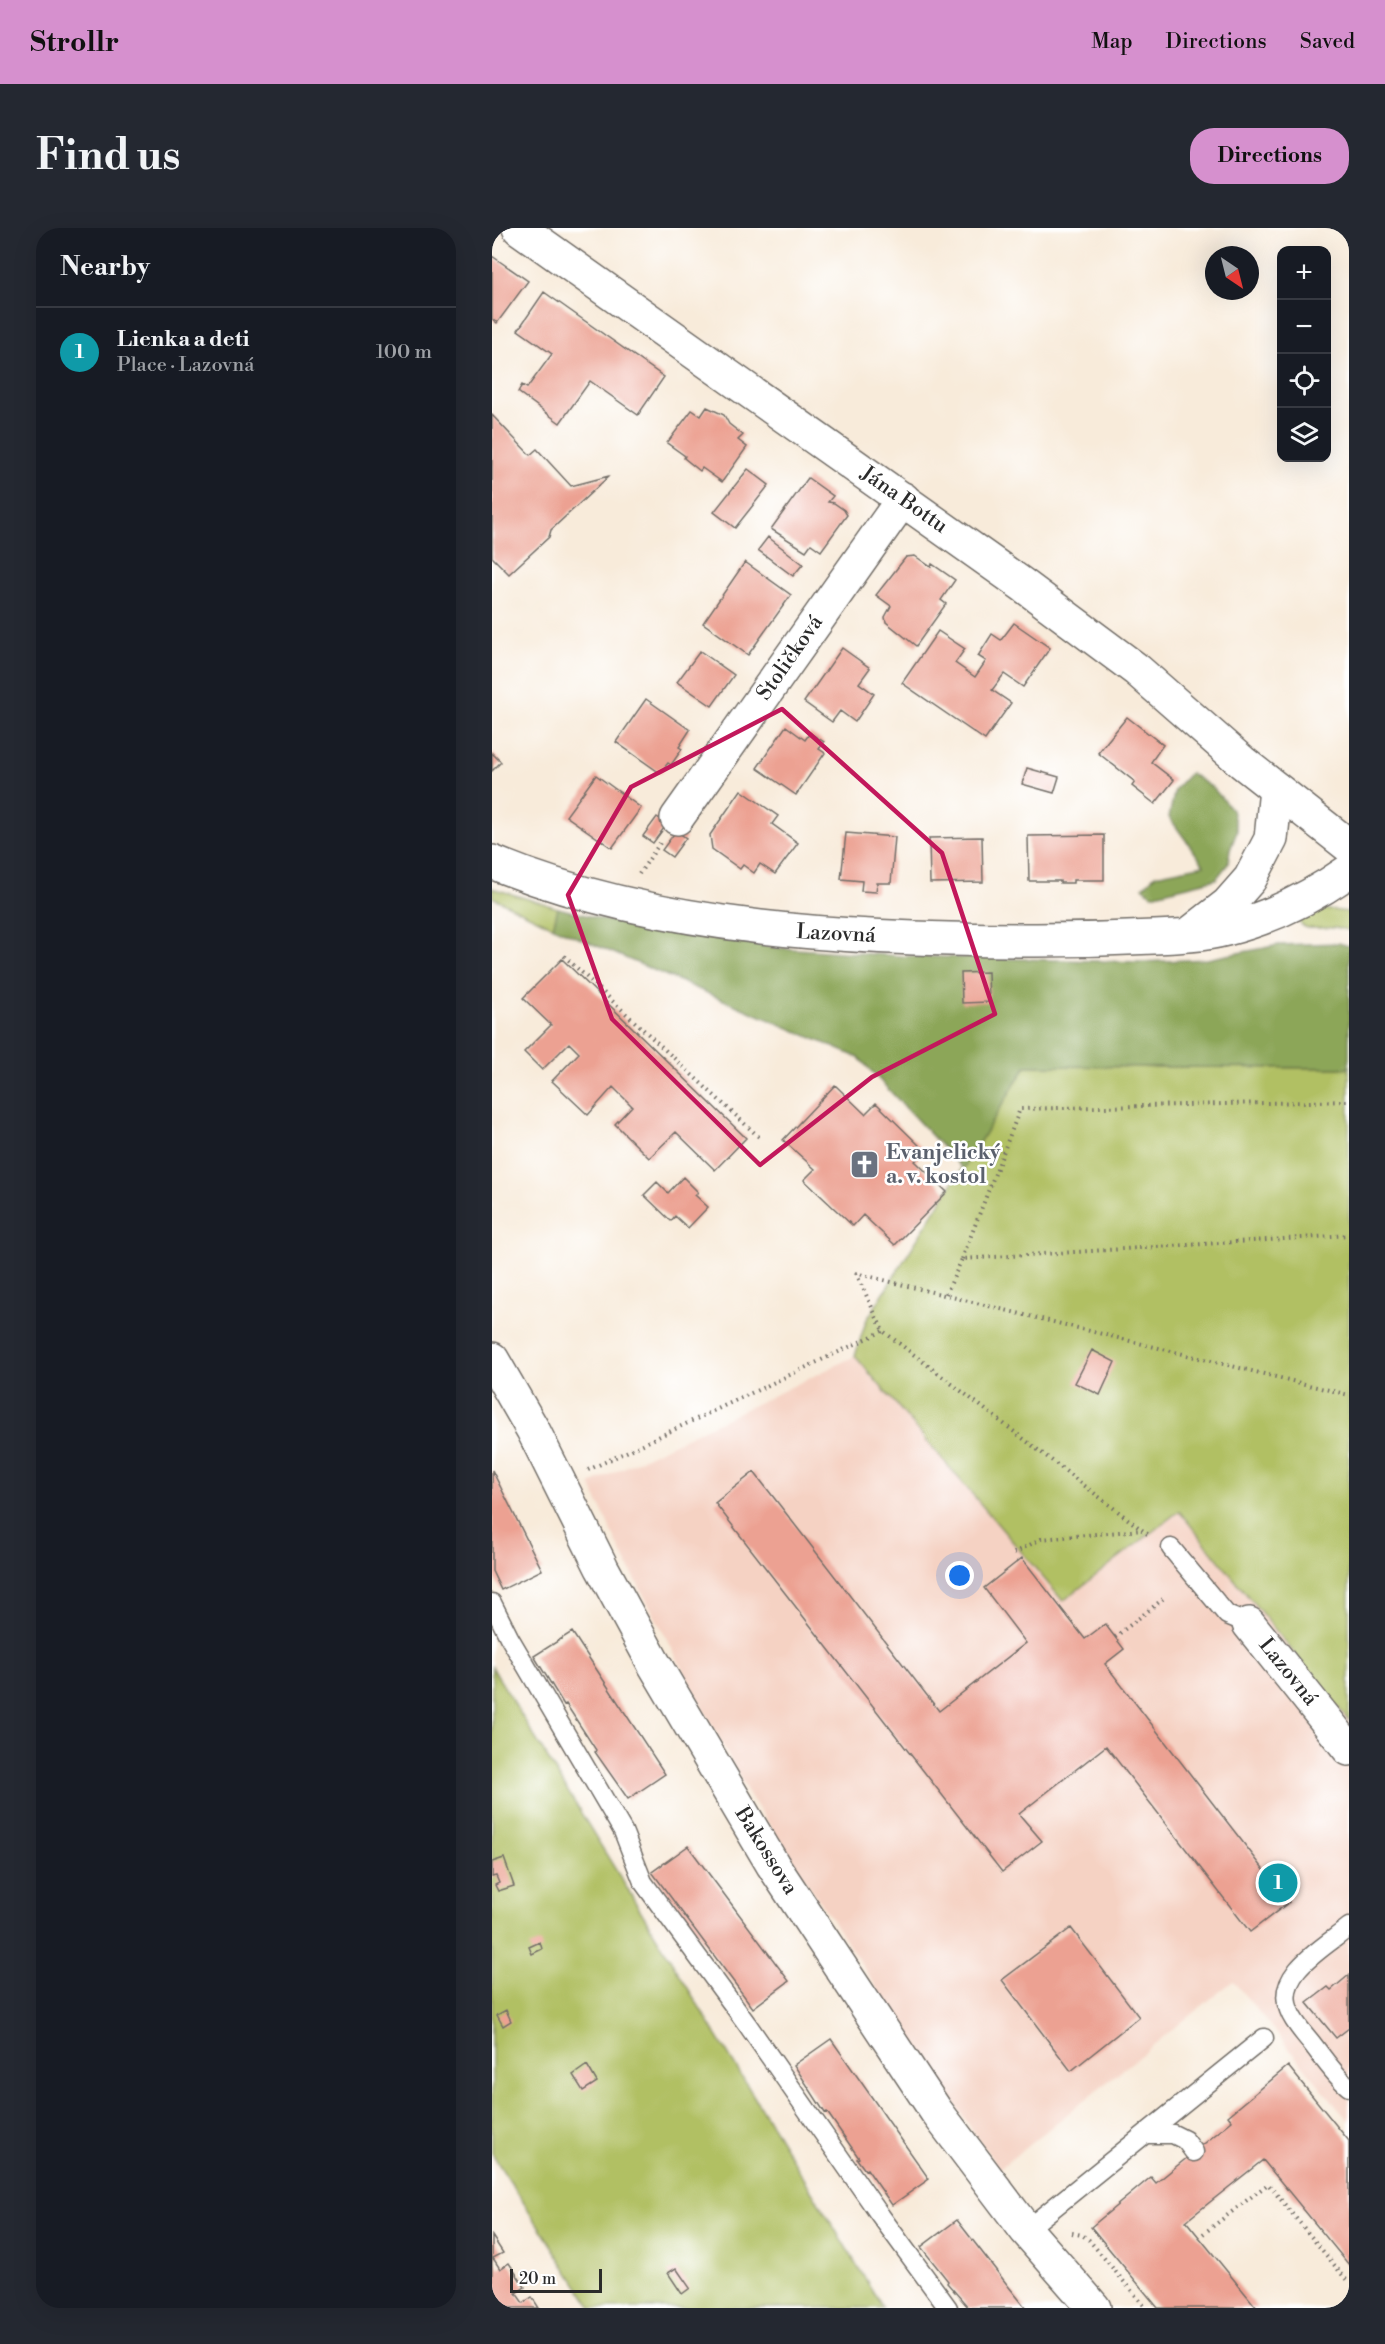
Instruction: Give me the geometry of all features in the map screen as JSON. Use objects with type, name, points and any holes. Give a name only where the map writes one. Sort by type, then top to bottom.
[{"type":"street","name":"Jána Bottu","points":[[519,228],[903,499],[1137,670],[1276,789]]},
{"type":"street","name":"Stoličková","points":[[677,818],[903,499]]},
{"type":"street","points":[[1276,789],[1349,846]]},
{"type":"street","points":[[1188,935],[1228,904],[1250,879],[1272,839],[1276,789]]},
{"type":"street","name":"Lazovná","points":[[492,862],[620,903],[788,931],[1017,940],[1099,940],[1188,935],[1227,929],[1284,908],[1320,891],[1349,871]]},
{"type":"street","name":"Bakossova","points":[[492,1359],[533,1430],[596,1557],[647,1651],[773,1865],[936,2110],[1026,2230],[1094,2308]]},
{"type":"street","name":"Lazovná","points":[[1250,1624],[1349,1749]]},
{"type":"lane","points":[[1171,1548],[1227,1615],[1250,1624]]},
{"type":"lane","points":[[492,1603],[508,1637],[623,1831],[643,1882],[747,2024],[948,2308]]},
{"type":"lane","points":[[1349,1927],[1294,1972],[1287,1984],[1285,1999],[1289,2012],[1299,2027],[1349,2087]]},
{"type":"lane","points":[[1026,2230],[1264,2038]]},
{"type":"lane","points":[[1145,2134],[1173,2134],[1185,2140],[1194,2152]]},
{"type":"path","points":[[620,903],[677,818]]},
{"type":"path","points":[[564,956],[760,1138]]},
{"type":"path","points":[[946,1294],[962,1259],[1020,1109],[1349,1101]]},
{"type":"path","points":[[962,1259],[1349,1235]]},
{"type":"path","points":[[1171,1548],[1156,1541],[883,1331],[855,1273],[1349,1395]]},
{"type":"path","points":[[584,1472],[883,1331]]},
{"type":"path","points":[[1014,1553],[1041,1539],[1143,1530]]},
{"type":"path","points":[[1115,1637],[1163,1599]]},
{"type":"path","points":[[1203,2234],[1268,2184],[1349,2283]]},
{"type":"path","points":[[1065,2235],[1082,2235],[1089,2240],[1146,2308]]},
{"type":"highlighted area","points":[[782,709],[942,853],[995,1014],[872,1077],[760,1165],[612,1019],[568,895],[631,787]]},
{"type":"shaded area","points":[[855,1356],[1062,1600],[1179,1511],[1349,1721],[1349,2121],[1233,1981],[999,2169],[747,1791],[620,1550],[590,1484]]},
{"type":"green space","points":[[1190,773],[1213,788],[1232,810],[1237,831],[1228,864],[1216,879],[1152,895],[1143,887],[1155,875],[1204,865],[1169,817],[1175,789]]},
{"type":"green space","points":[[492,888],[558,908],[553,927],[492,897]]},
{"type":"green space","points":[[558,908],[605,920],[780,948],[902,956],[1141,962],[1207,959],[1279,945],[1339,943],[1349,946],[1349,1068],[1026,1066],[963,1169],[859,1058],[553,927]]},
{"type":"green space","points":[[1322,909],[1349,912],[1349,930],[1306,928],[1300,923],[1295,913]]},
{"type":"green space","points":[[1026,1066],[1349,1068],[1349,1721],[1179,1511],[1063,1601],[855,1356],[866,1321]]},
{"type":"green space","points":[[492,1667],[883,2308],[592,2308],[492,2154]]},
{"type":"building","points":[[492,256],[528,281],[497,323],[492,319]]},
{"type":"building","points":[[544,292],[664,377],[638,415],[590,381],[560,423],[518,392],[522,385],[527,388],[552,354],[518,330]]},
{"type":"building","points":[[707,407],[724,415],[729,424],[743,435],[738,440],[747,447],[722,482],[702,468],[700,471],[667,443],[692,410],[701,416]]},
{"type":"building","points":[[492,415],[530,455],[537,449],[571,486],[609,476],[551,530],[549,537],[509,574],[492,557]]},
{"type":"building","points":[[748,469],[769,485],[735,528],[714,512]]},
{"type":"building","points":[[808,478],[833,496],[828,502],[834,503],[847,515],[821,551],[811,544],[806,551],[771,529]]},
{"type":"building","points":[[768,537],[803,564],[793,576],[758,550]]},
{"type":"building","points":[[915,556],[931,567],[932,564],[955,580],[941,600],[946,604],[916,646],[886,622],[885,617],[891,606],[876,595],[906,557]]},
{"type":"building","points":[[745,562],[791,595],[748,655],[703,623]]},
{"type":"building","points":[[1014,623],[1050,648],[1023,687],[1004,674],[992,690],[1011,703],[985,740],[902,683],[938,631],[965,649],[955,663],[975,677],[986,661],[978,656],[992,634],[1001,640]]},
{"type":"building","points":[[842,648],[870,668],[859,683],[874,694],[855,722],[840,711],[832,722],[804,702]]},
{"type":"building","points":[[700,651],[734,675],[712,706],[677,682]]},
{"type":"building","points":[[646,699],[690,730],[679,747],[682,749],[671,765],[668,763],[660,773],[616,742]]},
{"type":"building","points":[[1127,717],[1163,745],[1151,762],[1174,780],[1155,804],[1132,786],[1135,782],[1098,753]]},
{"type":"building","points":[[786,726],[805,740],[810,733],[824,742],[819,749],[825,753],[796,795],[757,768]]},
{"type":"building","points":[[492,753],[501,762],[492,771]]},
{"type":"building","points":[[1027,768],[1059,777],[1054,793],[1022,784]]},
{"type":"building","points":[[596,775],[641,808],[612,848],[566,816]]},
{"type":"building","points":[[741,790],[778,816],[772,824],[798,843],[775,874],[760,864],[754,873],[743,865],[740,869],[712,849],[710,835]]},
{"type":"building","points":[[657,817],[667,824],[653,843],[643,836]]},
{"type":"building","points":[[676,831],[686,838],[672,857],[662,850]]},
{"type":"building","points":[[846,833],[895,837],[891,883],[877,883],[876,892],[861,891],[862,881],[841,879]]},
{"type":"building","points":[[1104,835],[1104,880],[1073,880],[1073,883],[1029,881],[1028,836]]},
{"type":"building","points":[[982,837],[983,882],[930,883],[929,838]]},
{"type":"building","points":[[562,959],[746,1138],[715,1170],[676,1132],[649,1158],[615,1124],[632,1106],[613,1087],[588,1115],[552,1081],[579,1053],[569,1043],[542,1070],[524,1052],[551,1025],[523,998]]},
{"type":"building","points":[[988,972],[989,1002],[962,1003],[961,973]]},
{"type":"building","name":"Evanjelický a. v. kostol","points":[[835,1085],[865,1114],[876,1103],[925,1151],[915,1161],[947,1192],[895,1245],[863,1215],[853,1226],[804,1180],[815,1169],[783,1140]]},
{"type":"building","points":[[683,1177],[698,1192],[695,1195],[708,1207],[688,1228],[675,1216],[671,1221],[644,1195],[657,1182],[668,1193]]},
{"type":"building","points":[[1092,1350],[1115,1362],[1100,1395],[1075,1383]]},
{"type":"building","points":[[492,1470],[542,1570],[501,1590],[492,1571]]},
{"type":"building","points":[[754,1472],[939,1711],[1026,1643],[984,1588],[1022,1558],[1085,1639],[1105,1624],[1124,1649],[1105,1664],[1289,1902],[1250,1932],[1106,1746],[1019,1814],[1042,1841],[1002,1872],[715,1503]]},
{"type":"building","points":[[572,1632],[665,1774],[628,1799],[595,1752],[596,1750],[566,1704],[564,1705],[534,1656]]},
{"type":"building","points":[[688,1846],[789,1981],[753,2008],[652,1872]]},
{"type":"building","points":[[504,1858],[514,1886],[498,1891],[495,1885],[499,1883],[496,1876],[492,1877],[492,1862]]},
{"type":"building","points":[[1071,1928],[1139,2017],[1071,2071],[1002,1980]]},
{"type":"building","points":[[540,1942],[542,1949],[532,1954],[529,1947]]},
{"type":"building","points":[[1349,1975],[1349,2028],[1336,2038],[1307,2003],[1328,1987],[1331,1990]]},
{"type":"building","points":[[506,2010],[511,2021],[503,2026],[497,2015]]},
{"type":"building","points":[[831,2039],[929,2179],[892,2205],[867,2169],[865,2170],[857,2159],[859,2158],[827,2112],[825,2113],[794,2065]]},
{"type":"building","points":[[587,2065],[597,2082],[583,2091],[573,2075]]},
{"type":"building","points":[[1288,2066],[1349,2141],[1349,2265],[1263,2160],[1186,2221],[1257,2308],[1158,2308],[1091,2227],[1151,2177],[1156,2183],[1232,2121],[1228,2116]]},
{"type":"building","points":[[957,2220],[1026,2308],[969,2308],[947,2283],[948,2281],[921,2247]]},
{"type":"building","points":[[492,2236],[503,2253],[493,2258],[500,2269],[509,2263],[525,2287],[516,2293],[523,2303],[532,2297],[539,2308],[492,2308]]},
{"type":"building","points":[[676,2268],[690,2288],[682,2294],[668,2273]]},
{"type":"place","name":"Evanjelický a. v. kostol","points":[[865,1165]]},
{"type":"place","name":"Lienka a deti","points":[[1278,1883]]}]
